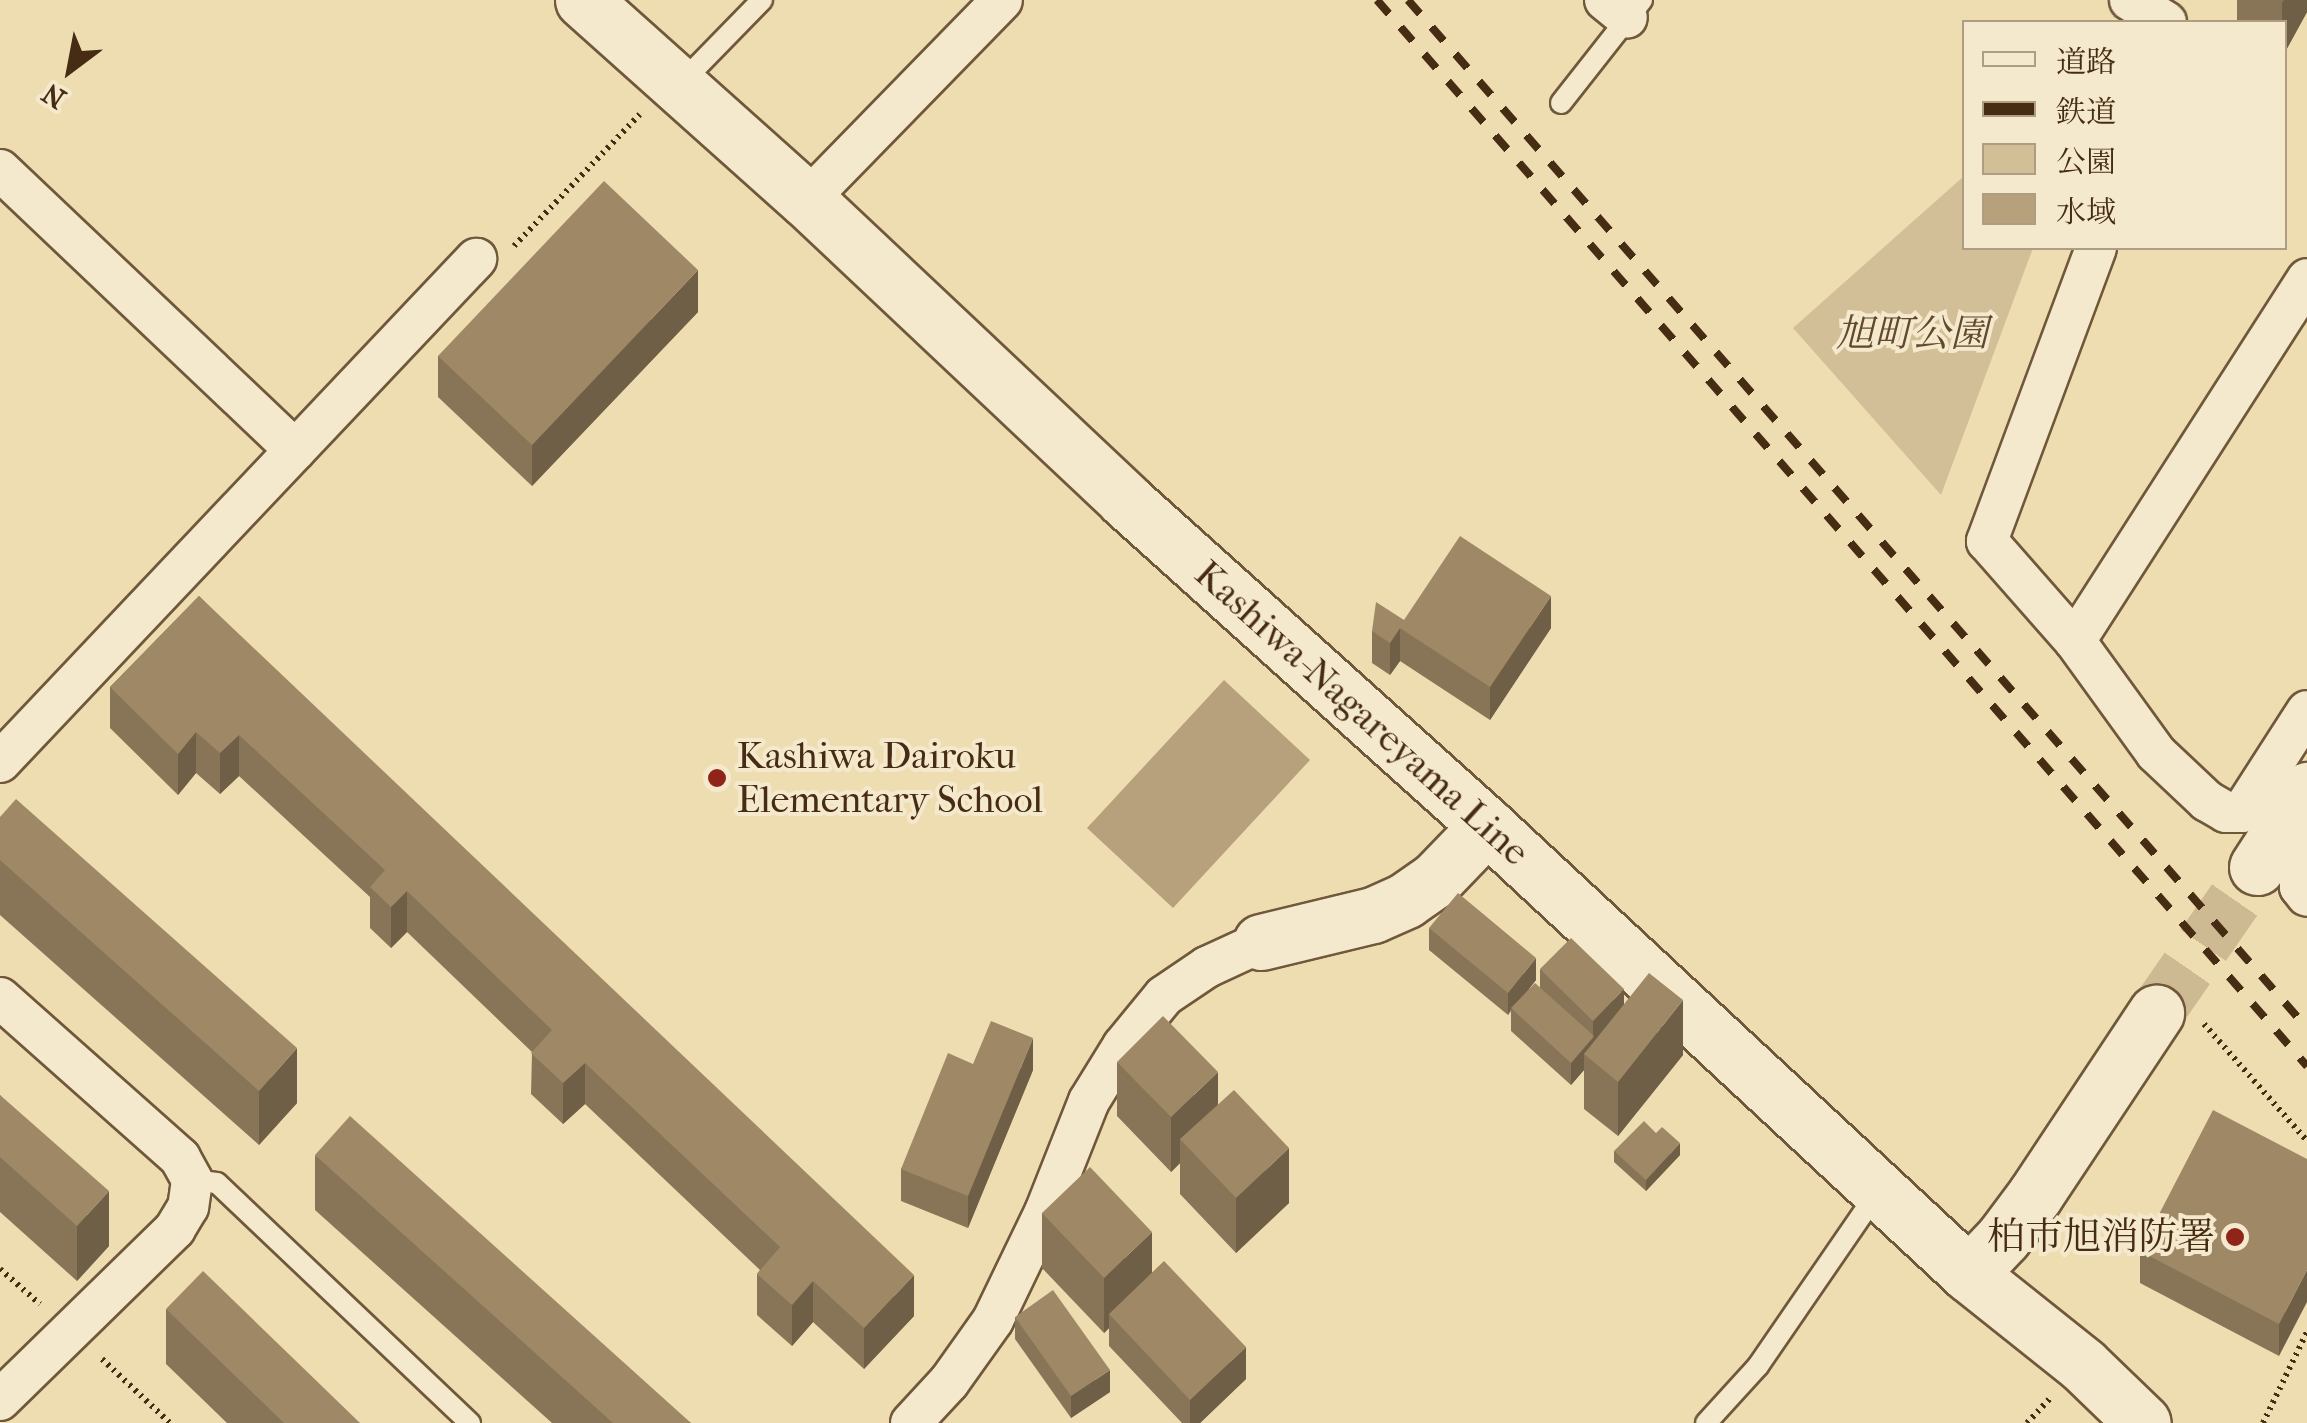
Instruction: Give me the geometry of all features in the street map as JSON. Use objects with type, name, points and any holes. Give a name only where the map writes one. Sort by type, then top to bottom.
[{"type":"main road","name":"Kashiwa-Nagareyama Line","points":[[583,0],[807,200],[1125,500],[1487,826],[1969,1274],[2084,1365],[2143,1423]]},
{"type":"main road","points":[[2282,862],[2307,790]]},
{"type":"main road","points":[[1261,942],[1374,916],[1406,900],[1436,880],[1487,826]]},
{"type":"main road","points":[[1969,1274],[2180,1018]]},
{"type":"street","points":[[807,200],[1002,0]]},
{"type":"street","points":[[2130,0],[2163,20]]},
{"type":"street","points":[[0,170],[295,450]]},
{"type":"street","points":[[2095,250],[1987,540],[2074,641],[2156,753],[2207,801],[2226,812],[2242,812],[2307,711]]},
{"type":"street","points":[[0,762],[476,259]]},
{"type":"street","points":[[2074,641],[2307,280]]},
{"type":"street","points":[[2282,862],[2301,868],[2300,887],[2307,896]]},
{"type":"street","points":[[910,1423],[949,1382],[992,1320],[1046,1212],[1090,1101],[1123,1046],[1164,996],[1207,967],[1261,942]]},
{"type":"street","points":[[0,998],[180,1158],[192,1180],[188,1208],[174,1229],[0,1400]]},
{"type":"lane","points":[[675,84],[762,0]]},
{"type":"lane","points":[[1560,103],[1625,6]]},
{"type":"lane","points":[[192,1180],[217,1183],[470,1423]]},
{"type":"lane","points":[[1706,1423],[1758,1366],[1866,1209]]},
{"type":"path","points":[[476,259],[510,250],[675,84]]},
{"type":"path","points":[[2180,1018],[2307,1142]]},
{"type":"path","points":[[72,1331],[170,1423]]},
{"type":"path","points":[[2262,1423],[2307,1332]]},
{"type":"path","points":[[2027,1423],[2054,1394]]},
{"type":"green space","name":"旭町公園","points":[[1962,178],[1962,250],[2032,250],[1941,495],[1793,328]]},
{"type":"water","points":[[1224,680],[1310,760],[1173,908],[1087,828]]},
{"type":"building","points":[[604,181],[698,270],[532,445],[438,356]]},
{"type":"building","points":[[1460,536],[1551,596],[1490,687],[1400,628],[1390,643],[1372,631],[1376,602],[1404,620]]},
{"type":"building","points":[[199,596],[914,1275],[864,1328],[813,1281],[792,1305],[757,1274],[780,1247],[585,1063],[563,1083],[531,1053],[552,1030],[407,891],[391,907],[370,887],[385,870],[239,735],[220,753],[196,732],[178,754],[110,687]]},
{"type":"building","points":[[16,799],[297,1048],[259,1091],[0,860],[0,817]]},
{"type":"building","points":[[1458,893],[1536,958],[1508,993],[1429,928]]},
{"type":"building","points":[[1571,938],[1624,989],[1593,1021],[1540,969]]},
{"type":"building","points":[[1649,973],[1683,1000],[1618,1082],[1584,1054]]},
{"type":"building","points":[[1535,983],[1594,1036],[1571,1063],[1511,1008]]},
{"type":"building","points":[[1163,1016],[1218,1072],[1171,1117],[1117,1062]]},
{"type":"building","points":[[991,1021],[1033,1038],[968,1196],[901,1169],[948,1053],[973,1064]]},
{"type":"building","points":[[1234,1090],[1289,1148],[1236,1198],[1180,1139]]},
{"type":"building","points":[[0,1095],[109,1191],[77,1226],[0,1157]]},
{"type":"building","name":"柏市旭消防署","points":[[2213,1110],[2307,1159],[2307,1270],[2279,1324],[2140,1251]]},
{"type":"building","points":[[350,1116],[691,1423],[613,1423],[315,1155]]},
{"type":"building","points":[[1644,1121],[1656,1133],[1662,1127],[1680,1143],[1646,1180],[1614,1151]]},
{"type":"building","points":[[1090,1167],[1152,1232],[1104,1278],[1042,1213]]},
{"type":"building","points":[[1164,1261],[1246,1347],[1190,1400],[1109,1314]]},
{"type":"building","points":[[203,1271],[360,1423],[284,1423],[166,1309]]},
{"type":"building","points":[[1053,1290],[1110,1370],[1071,1396],[1015,1317]]},
{"type":"tunnel","points":[[2156,1013],[2257,867]]},
{"type":"railway","points":[[1377,0],[2307,1066]]},
{"type":"railway","points":[[1408,0],[2307,1028]]},
{"type":"place","name":"Kashiwa Dairoku Elementary School","points":[[717,778]]},
{"type":"place","name":"柏市旭消防署","points":[[2235,1237]]}]
